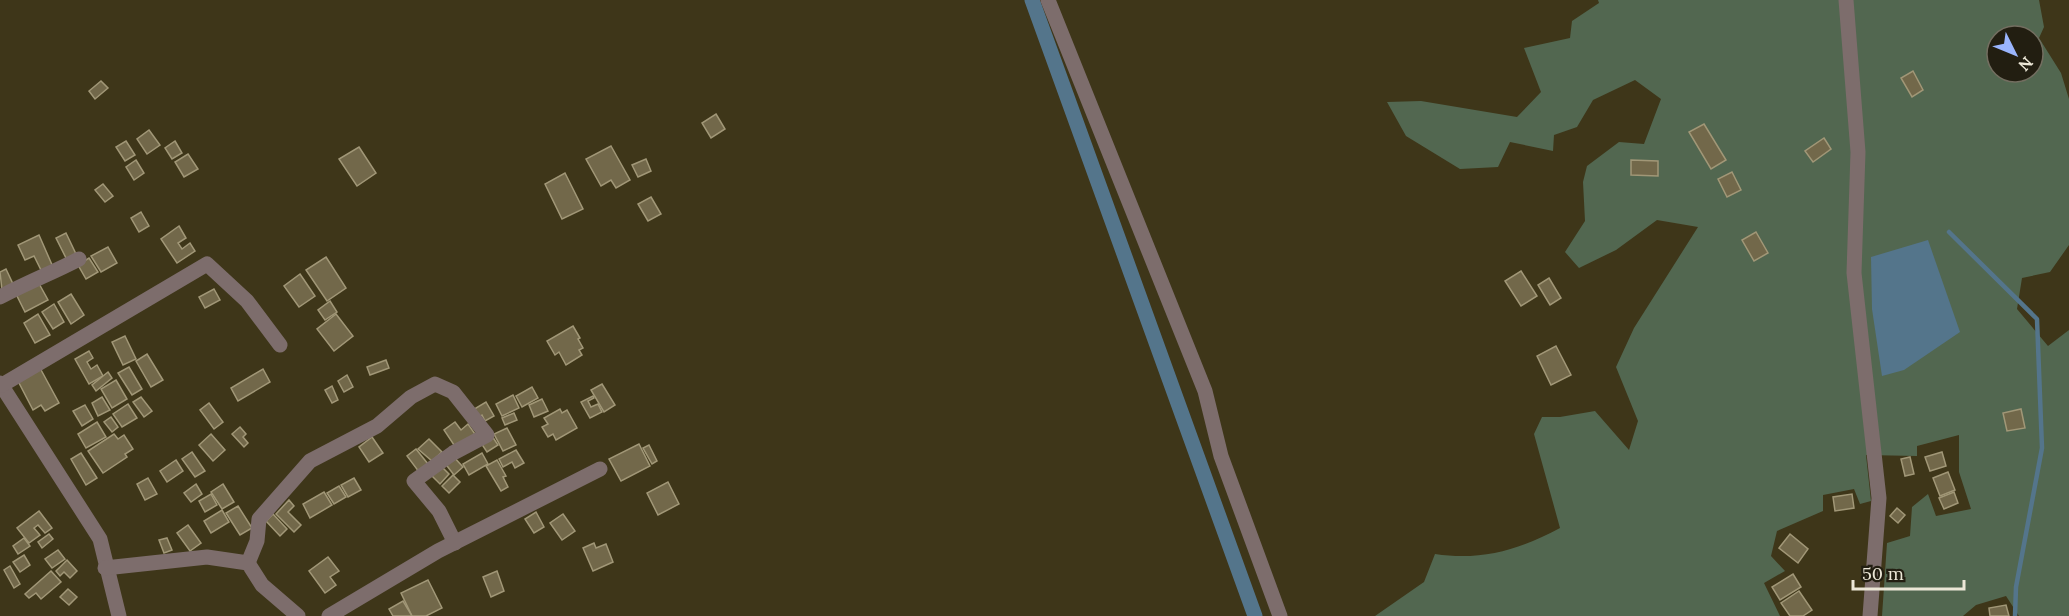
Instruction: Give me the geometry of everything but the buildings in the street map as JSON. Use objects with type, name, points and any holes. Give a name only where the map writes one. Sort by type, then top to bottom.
[{"type":"street","points":[[1048,0],[1205,391],[1221,456],[1280,616]]},
{"type":"street","points":[[1846,0],[1858,152],[1854,273],[1879,498],[1870,616]]},
{"type":"street","points":[[0,297],[79,259]]},
{"type":"street","points":[[119,616],[105,568],[100,539],[1,384],[207,264],[247,301],[280,345]]},
{"type":"street","points":[[248,563],[257,541],[260,519],[310,461],[377,426],[411,397],[435,384],[453,392],[487,435],[453,453],[414,481],[439,511],[455,543]]},
{"type":"street","points":[[329,616],[455,543],[600,469]]},
{"type":"street","points":[[105,568],[207,557],[248,563],[262,585],[298,616]]},
{"type":"green space","points":[[1598,0],[2039,0],[2043,24],[1985,24],[1985,84],[2045,84],[2045,48],[2061,73],[2069,99],[2069,245],[2050,272],[2022,278],[2017,309],[2048,346],[2069,330],[2069,616],[2019,616],[2006,596],[1976,605],[1963,616],[1882,616],[1887,543],[1910,536],[1912,507],[1928,494],[1936,516],[1971,509],[1959,472],[1959,435],[1917,446],[1917,456],[1866,455],[1871,501],[1860,504],[1854,489],[1823,495],[1823,511],[1777,531],[1771,556],[1785,571],[1764,583],[1780,616],[1375,616],[1424,582],[1435,554],[1468,556],[1499,552],[1515,548],[1560,528],[1534,434],[1542,417],[1560,417],[1595,411],[1629,450],[1638,421],[1616,367],[1634,328],[1698,227],[1657,220],[1616,250],[1579,268],[1565,252],[1585,221],[1583,182],[1587,166],[1619,142],[1644,144],[1661,99],[1635,80],[1593,100],[1577,127],[1554,135],[1553,151],[1510,142],[1498,167],[1460,169],[1406,136],[1387,102],[1421,101],[1517,117],[1541,92],[1524,48],[1570,38],[1572,21],[1599,3]],"holes":[[[1704,124],[1725,160],[1689,133]],[[1631,161],[1658,161],[1658,175],[1631,175]]]},
{"type":"water","points":[[1928,240],[1960,332],[1904,370],[1882,376],[1872,309],[1871,257]]},
{"type":"waterway","points":[[1032,0],[1255,616]]},
{"type":"waterway","points":[[1949,232],[2037,319],[2042,448],[2016,587],[2015,616]]}]
